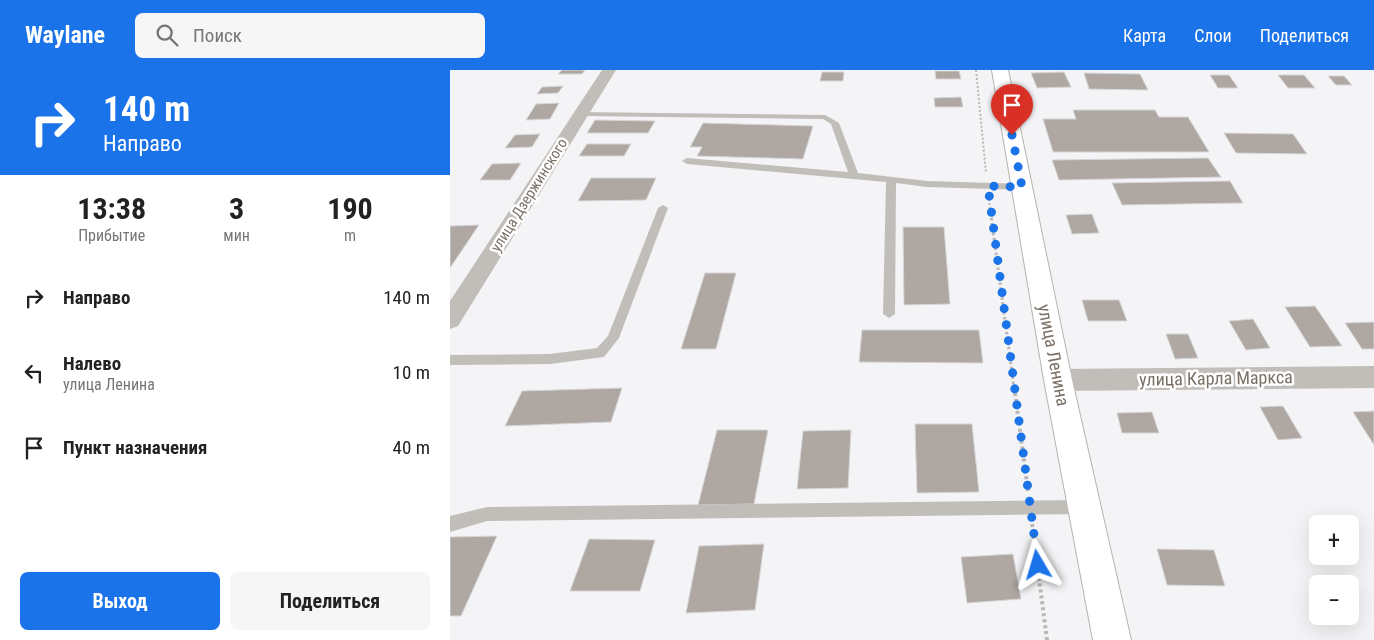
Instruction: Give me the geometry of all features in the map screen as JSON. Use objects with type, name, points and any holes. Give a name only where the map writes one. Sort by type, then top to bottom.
[{"type":"main road","name":"улица Ленина","points":[[1000,70],[1058,380],[1112,640]]},
{"type":"street","name":"улица Дзержинского","points":[[450,320],[608,70]]},
{"type":"street","name":"улица Карла Маркса","points":[[1058,380],[1374,377]]},
{"type":"lane","points":[[581,114],[825,117],[835,123],[854,176]]},
{"type":"lane","points":[[687,161],[927,184],[1022,187]]},
{"type":"lane","points":[[888,314],[891,180]]},
{"type":"lane","points":[[450,360],[550,359],[600,354],[613,338],[663,208]]},
{"type":"lane","points":[[450,524],[487,514],[1084,508]]},
{"type":"path","points":[[976,70],[988,186],[1047,640]]},
{"type":"building","points":[[562,70],[585,70],[582,74],[558,74]]},
{"type":"building","points":[[935,71],[959,71],[961,79],[936,79]]},
{"type":"building","points":[[822,72],[844,72],[843,81],[820,81]]},
{"type":"building","points":[[1064,72],[1071,87],[1037,88],[1031,73]]},
{"type":"building","points":[[1084,73],[1140,74],[1148,90],[1089,89]]},
{"type":"building","points":[[1210,75],[1229,75],[1238,88],[1218,88]]},
{"type":"building","points":[[1278,75],[1304,75],[1315,88],[1288,88]]},
{"type":"building","points":[[1328,76],[1344,76],[1352,85],[1336,85]]},
{"type":"building","points":[[563,86],[558,93],[537,94],[542,87]]},
{"type":"building","points":[[961,97],[963,107],[935,107],[934,98]]},
{"type":"building","points":[[559,103],[550,119],[526,120],[536,104]]},
{"type":"building","points":[[1073,110],[1155,110],[1159,117],[1188,117],[1209,152],[1053,152],[1043,119],[1076,119]]},
{"type":"building","points":[[595,120],[655,121],[648,133],[587,133]]},
{"type":"building","points":[[703,123],[813,126],[803,159],[697,156],[702,147],[690,147]]},
{"type":"building","points":[[1224,133],[1293,134],[1307,154],[1236,153]]},
{"type":"building","points":[[540,134],[532,147],[505,148],[515,135]]},
{"type":"building","points":[[587,144],[631,144],[624,156],[579,156]]},
{"type":"building","points":[[1208,158],[1221,177],[1059,180],[1052,160]]},
{"type":"building","points":[[521,163],[510,180],[480,180],[492,164]]},
{"type":"building","points":[[591,178],[656,178],[646,200],[578,201]]},
{"type":"building","points":[[1230,181],[1243,203],[1122,205],[1112,183]]},
{"type":"building","points":[[1092,214],[1099,233],[1072,234],[1066,215]]},
{"type":"building","points":[[479,225],[450,268],[450,226]]},
{"type":"building","points":[[903,227],[944,227],[950,304],[904,305]]},
{"type":"building","points":[[705,273],[736,273],[716,349],[681,349]]},
{"type":"building","points":[[1082,300],[1119,300],[1127,321],[1088,321]]},
{"type":"building","points":[[1315,306],[1342,346],[1310,347],[1285,307]]},
{"type":"building","points":[[1253,319],[1270,348],[1246,350],[1229,321]]},
{"type":"building","points":[[1374,322],[1374,349],[1362,349],[1345,323]]},
{"type":"building","points":[[862,330],[979,330],[983,363],[859,362]]},
{"type":"building","points":[[1166,334],[1188,334],[1198,358],[1175,359]]},
{"type":"building","points":[[622,388],[611,422],[505,426],[522,391]]},
{"type":"building","points":[[1283,406],[1302,438],[1278,440],[1260,407]]},
{"type":"building","points":[[1374,411],[1374,445],[1353,412]]},
{"type":"building","points":[[1152,412],[1159,433],[1122,433],[1117,413]]},
{"type":"building","points":[[915,424],[972,424],[979,492],[917,493]]},
{"type":"building","points":[[717,430],[768,430],[754,504],[698,505]]},
{"type":"building","points":[[851,430],[848,488],[797,489],[803,431]]},
{"type":"building","points":[[497,536],[461,616],[450,616],[450,537]]},
{"type":"building","points":[[589,539],[655,540],[640,591],[570,591]]},
{"type":"building","points":[[764,544],[755,610],[686,613],[699,546]]},
{"type":"building","points":[[1157,549],[1214,550],[1225,586],[1167,585]]},
{"type":"building","points":[[1013,554],[1021,599],[967,603],[961,557]]},
{"type":"route","points":[[1012,135],[1022,187],[988,186],[1038,565]]}]
